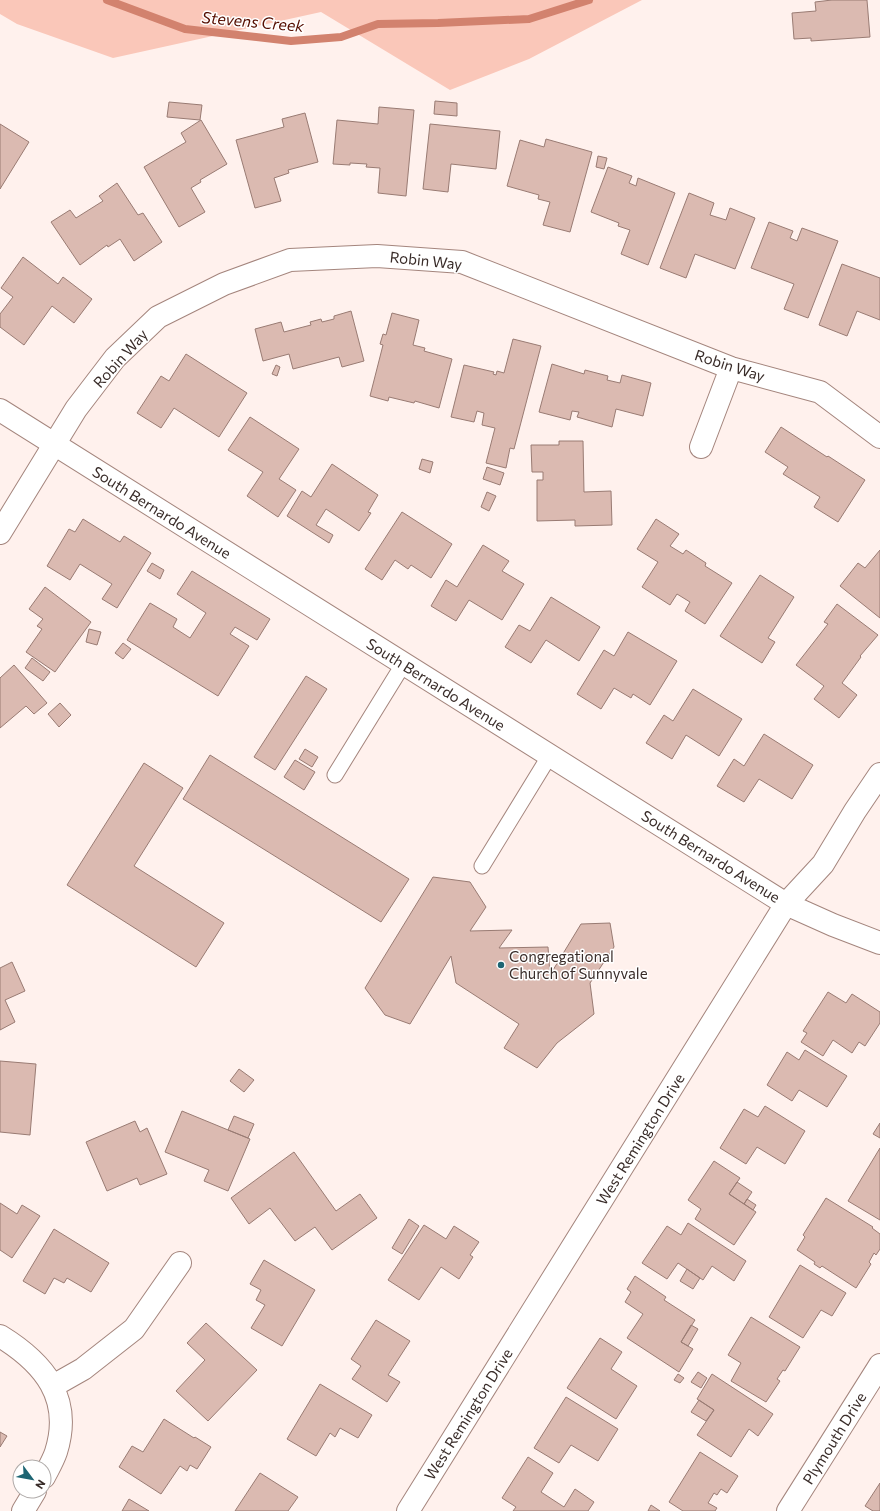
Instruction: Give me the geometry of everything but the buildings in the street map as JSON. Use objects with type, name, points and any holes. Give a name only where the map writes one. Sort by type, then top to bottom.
[{"type":"street","name":"Robin Way","points":[[0,533],[76,409],[115,358],[158,317],[224,284],[290,260],[377,256],[462,262],[731,368],[820,392],[880,437]]},
{"type":"street","points":[[701,447],[731,368]]},
{"type":"street","name":"South Bernardo Avenue","points":[[0,410],[786,904],[880,944]]},
{"type":"street","name":"West Remington Drive","points":[[408,1511],[786,904],[824,864],[855,811],[880,774]]},
{"type":"street","points":[[53,1386],[83,1369],[134,1329],[180,1263]]},
{"type":"street","points":[[0,1336],[14,1344],[38,1364],[53,1386],[61,1411],[60,1432],[56,1453],[52,1461]]},
{"type":"street","name":"Plymouth Drive","points":[[788,1511],[880,1365]]},
{"type":"street","points":[[23,1511],[30,1499]]},
{"type":"lane","points":[[335,775],[404,663]]},
{"type":"lane","points":[[482,866],[550,756]]},
{"type":"shaded area","points":[[0,0],[642,0],[529,59],[450,90],[321,12],[113,58],[17,24],[0,14]]},
{"type":"waterway","name":"Stevens Creek","points":[[107,0],[185,29],[291,41],[341,37],[378,24],[529,19],[589,0]]},
{"type":"place","name":"Congregational Church of Sunnyvale","points":[[501,965]]}]
